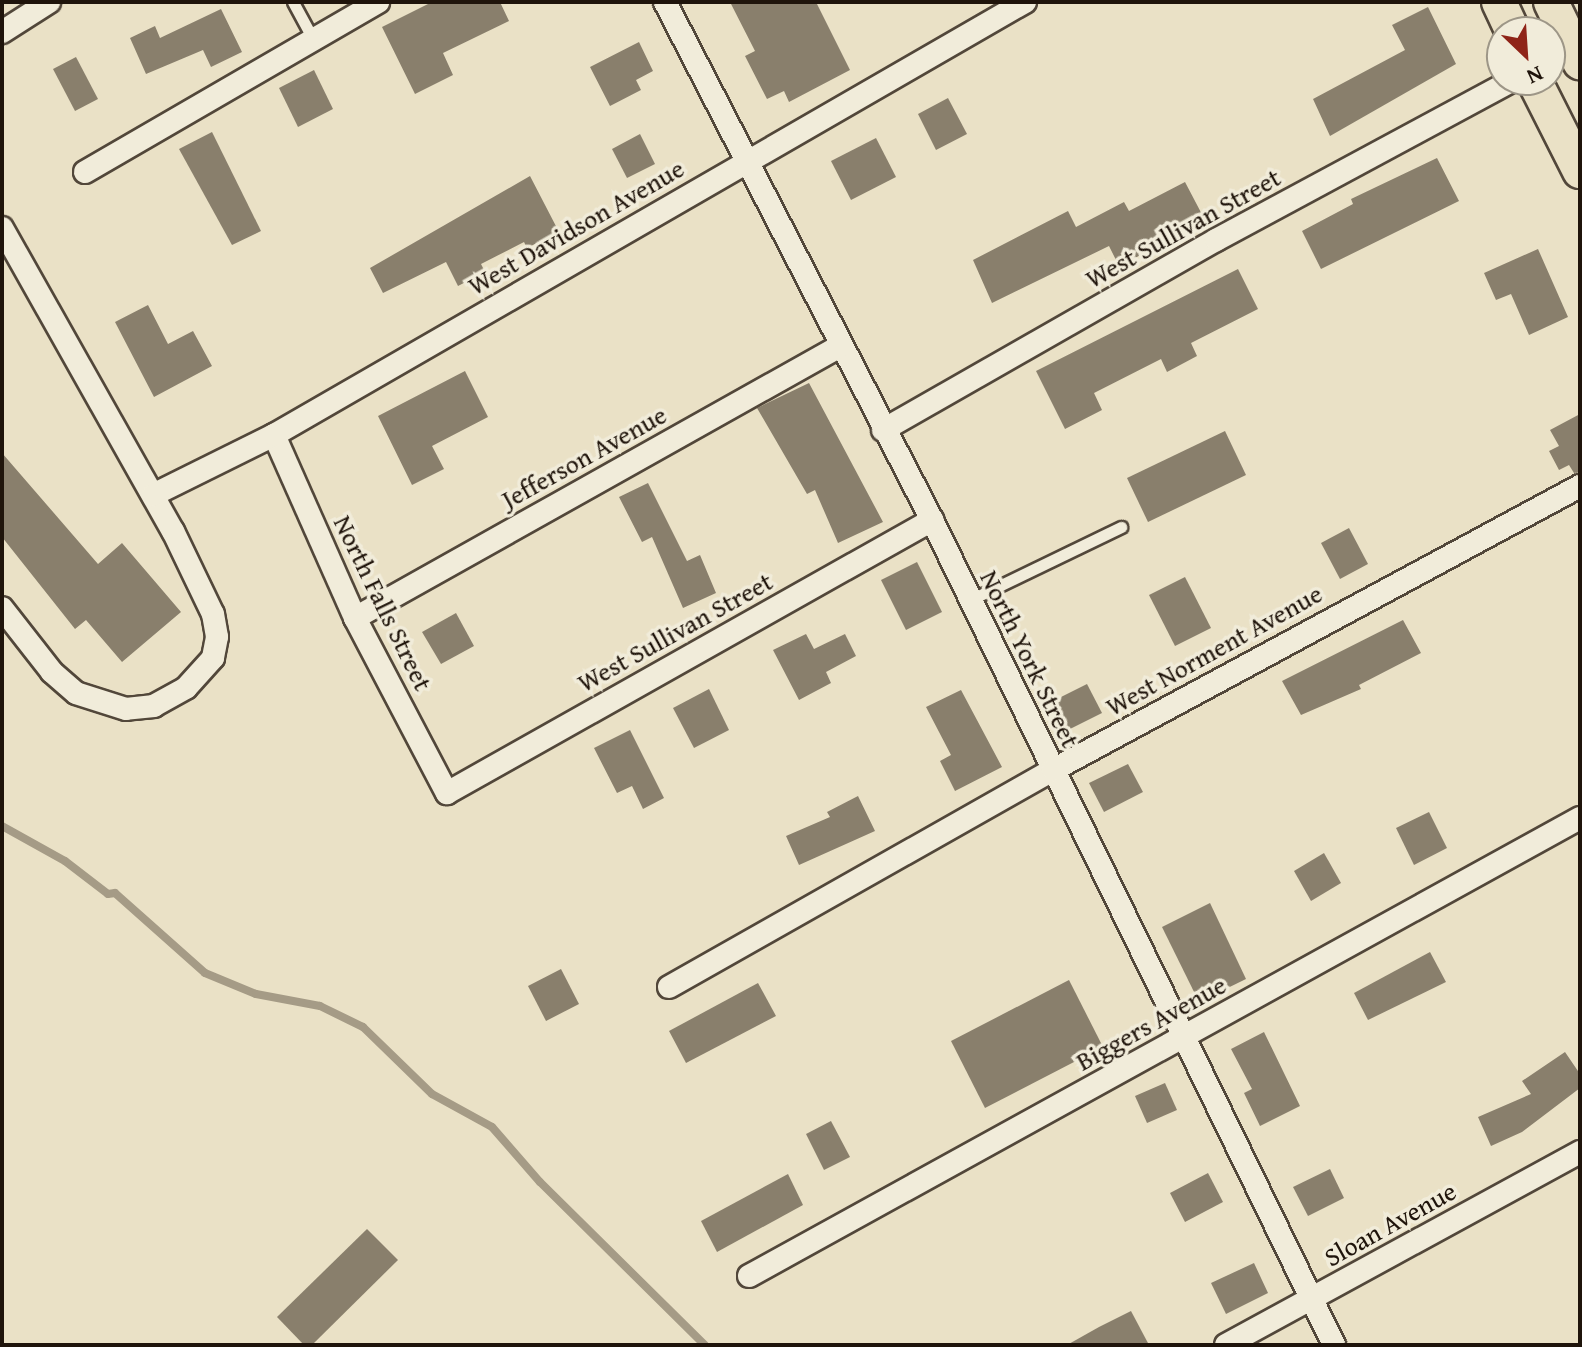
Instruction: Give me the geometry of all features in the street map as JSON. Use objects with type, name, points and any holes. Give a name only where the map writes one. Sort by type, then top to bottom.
[{"type":"main road","points":[[1551,2],[1580,62]]},
{"type":"main road","points":[[1542,96],[1580,171]]},
{"type":"street","points":[[2,32],[49,2]]},
{"type":"street","points":[[85,172],[378,2]]},
{"type":"street","name":"North York Street","points":[[665,2],[932,520],[1334,1345]]},
{"type":"street","name":"West Davidson Avenue","points":[[153,495],[274,435],[1025,2]]},
{"type":"street","name":"West Sullivan Street","points":[[883,430],[1216,240],[1486,95]]},
{"type":"street","points":[[2,228],[153,495],[213,614],[217,637],[213,658],[186,688],[154,706],[126,709],[96,703],[52,672],[2,608]]},
{"type":"street","name":"Jefferson Avenue","points":[[355,618],[840,346]]},
{"type":"street","name":"North Falls Street","points":[[274,435],[355,618],[447,793]]},
{"type":"street","name":"West Norment Avenue","points":[[669,987],[1053,770],[1580,486]]},
{"type":"street","name":"West Sullivan Street","points":[[447,793],[932,520]]},
{"type":"street","name":"Biggers Avenue","points":[[749,1276],[1580,818]]},
{"type":"street","name":"Sloan Avenue","points":[[1226,1345],[1580,1152]]},
{"type":"lane","points":[[293,2],[313,39]]},
{"type":"lane","points":[[970,600],[1121,527]]},
{"type":"building","points":[[432,2],[500,2],[509,21],[443,53],[453,75],[415,94],[382,27]]},
{"type":"building","points":[[730,2],[816,2],[850,70],[789,102],[784,91],[767,99],[745,56],[755,51]]},
{"type":"building","points":[[1428,7],[1456,64],[1330,136],[1313,99],[1405,50],[1392,25]]},
{"type":"building","points":[[221,9],[242,52],[211,67],[203,50],[146,74],[130,38],[155,26],[160,38]]},
{"type":"building","points":[[639,42],[653,71],[636,80],[641,90],[610,106],[590,67]]},
{"type":"building","points":[[76,57],[98,99],[75,111],[53,69]]},
{"type":"building","points":[[314,70],[333,109],[298,127],[279,88]]},
{"type":"building","points":[[948,98],[967,134],[936,150],[918,114]]},
{"type":"building","points":[[212,132],[261,231],[232,245],[179,149]]},
{"type":"building","points":[[640,134],[655,164],[627,178],[612,149]]},
{"type":"building","points":[[876,138],[896,177],[851,200],[831,161]]},
{"type":"building","points":[[1437,158],[1459,201],[1321,269],[1302,231],[1353,204],[1351,199]]},
{"type":"building","points":[[530,176],[559,232],[527,248],[524,242],[481,264],[485,272],[458,286],[446,262],[383,293],[370,268]]},
{"type":"building","points":[[1185,182],[1206,222],[1119,266],[1109,246],[992,303],[973,260],[1068,211],[1076,227],[1124,202],[1129,211]]},
{"type":"building","points":[[1538,249],[1568,317],[1529,335],[1511,294],[1496,300],[1484,273]]},
{"type":"building","points":[[1238,269],[1258,309],[1191,343],[1197,356],[1167,372],[1161,359],[1094,393],[1102,410],[1065,429],[1036,371]]},
{"type":"building","points":[[148,305],[168,344],[193,331],[212,366],[154,397],[115,322]]},
{"type":"building","points":[[465,371],[488,417],[432,446],[444,469],[412,485],[378,416]]},
{"type":"building","points":[[809,383],[883,522],[838,543],[815,490],[807,494],[757,408]]},
{"type":"building","points":[[1580,414],[1580,472],[1574,473],[1569,465],[1559,470],[1549,451],[1559,446],[1550,430]]},
{"type":"building","points":[[1225,431],[1246,475],[1148,522],[1127,478]]},
{"type":"building","points":[[2,453],[98,564],[122,543],[181,612],[122,662],[86,620],[75,629],[2,537]]},
{"type":"building","points":[[648,483],[687,561],[700,555],[716,593],[683,608],[652,537],[642,542],[619,497]]},
{"type":"building","points":[[1349,528],[1368,564],[1340,579],[1321,543]]},
{"type":"building","points":[[917,562],[942,612],[906,630],[881,580]]},
{"type":"building","points":[[1185,577],[1211,628],[1175,646],[1149,595]]},
{"type":"building","points":[[456,613],[474,646],[441,664],[422,632]]},
{"type":"building","points":[[1403,620],[1421,653],[1359,685],[1361,689],[1301,715],[1282,681]]},
{"type":"building","points":[[806,634],[814,649],[845,634],[856,656],[826,672],[831,683],[799,700],[773,650]]},
{"type":"building","points":[[1087,684],[1102,713],[1064,732],[1049,703]]},
{"type":"building","points":[[709,689],[729,730],[694,748],[673,708]]},
{"type":"building","points":[[961,690],[1002,767],[955,791],[940,761],[951,755],[926,707]]},
{"type":"building","points":[[630,730],[664,798],[643,809],[632,786],[617,793],[594,748]]},
{"type":"building","points":[[1128,764],[1143,792],[1104,812],[1089,783]]},
{"type":"building","points":[[858,796],[875,831],[799,865],[786,836],[830,817],[827,812]]},
{"type":"building","points":[[1429,812],[1447,848],[1414,865],[1396,828]]},
{"type":"building","points":[[1324,853],[1341,883],[1311,901],[1294,871]]},
{"type":"building","points":[[1210,903],[1246,979],[1199,1002],[1162,927]]},
{"type":"building","points":[[1430,952],[1446,982],[1368,1020],[1354,993]]},
{"type":"building","points":[[561,969],[579,1004],[546,1021],[528,986]]},
{"type":"building","points":[[1069,980],[1103,1047],[985,1108],[951,1041]]},
{"type":"building","points":[[758,983],[776,1016],[686,1063],[669,1031]]},
{"type":"building","points":[[1264,1032],[1300,1106],[1260,1126],[1244,1093],[1252,1089],[1231,1049]]},
{"type":"building","points":[[1565,1052],[1580,1074],[1580,1088],[1522,1132],[1491,1146],[1478,1117],[1531,1094],[1522,1081]]},
{"type":"building","points":[[1165,1083],[1177,1110],[1147,1123],[1135,1096]]},
{"type":"building","points":[[831,1121],[850,1157],[824,1170],[806,1134]]},
{"type":"building","points":[[1330,1169],[1344,1198],[1308,1216],[1293,1187]]},
{"type":"building","points":[[1208,1173],[1223,1202],[1185,1222],[1170,1193]]},
{"type":"building","points":[[788,1174],[803,1205],[717,1252],[701,1221]]},
{"type":"building","points":[[367,1229],[398,1260],[312,1345],[304,1345],[277,1317]]},
{"type":"building","points":[[1254,1263],[1268,1293],[1226,1314],[1211,1283]]},
{"type":"building","points":[[1131,1311],[1149,1345],[1067,1345],[1099,1327]]},
{"type":"waterway","points":[[2,826],[65,861],[108,894],[115,893],[205,973],[256,994],[320,1006],[363,1027],[432,1094],[492,1127],[540,1182],[705,1345]]}]
